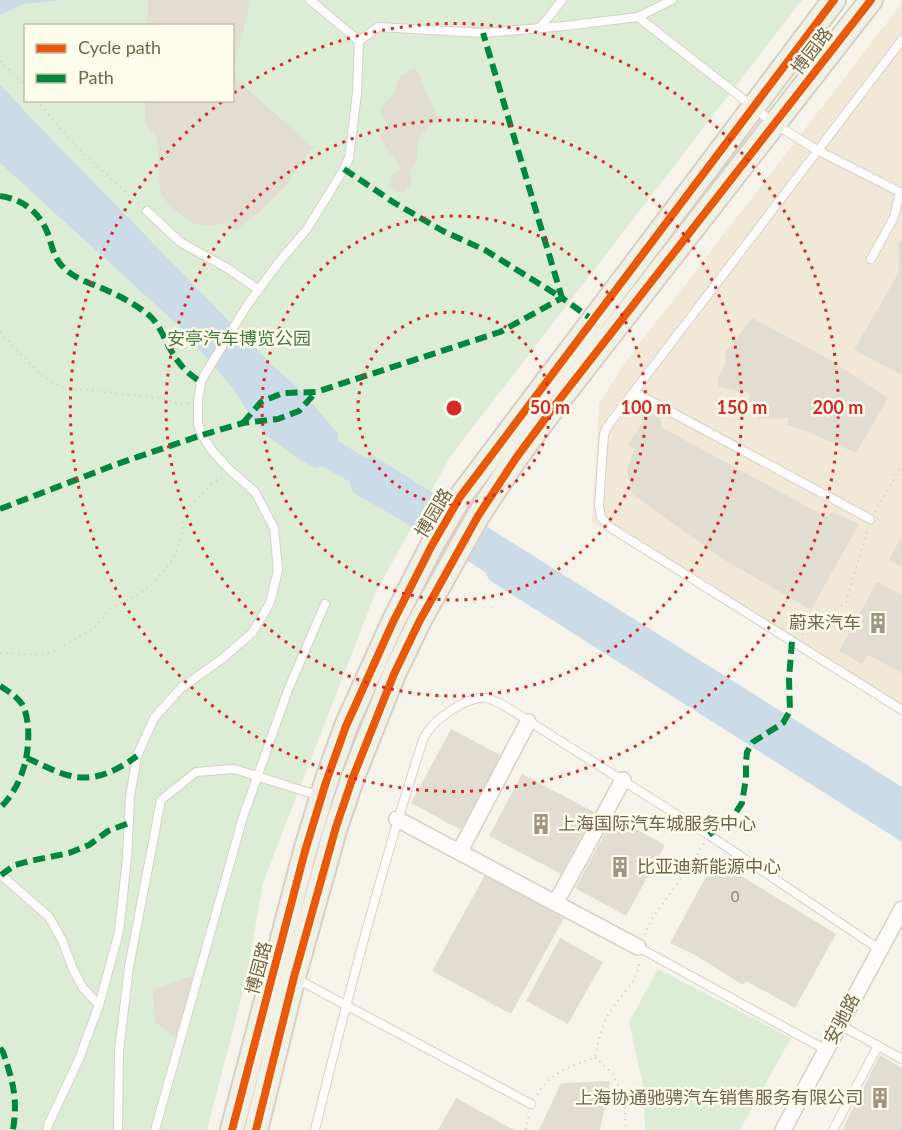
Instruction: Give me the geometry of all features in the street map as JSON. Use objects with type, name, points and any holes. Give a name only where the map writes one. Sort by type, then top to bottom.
[{"type":"main road","name":"博园路","points":[[232,1130],[321,797],[346,726],[393,622],[431,547],[460,497],[834,0]]},
{"type":"main road","name":"博园路","points":[[256,1130],[294,977],[352,777],[394,674],[456,554],[516,458],[556,404],[871,0]]},
{"type":"street","points":[[460,851],[528,722]]},
{"type":"street","points":[[556,903],[623,780]]},
{"type":"street","points":[[398,819],[638,947]]},
{"type":"street","name":"安驰路","points":[[783,1130],[902,909]]},
{"type":"lane","points":[[310,0],[359,41]]},
{"type":"lane","points":[[540,28],[562,0]]},
{"type":"lane","points":[[359,41],[378,27],[483,33],[638,17],[672,0]]},
{"type":"lane","points":[[638,17],[775,124],[817,150],[901,193],[894,217],[871,259]]},
{"type":"lane","points":[[902,40],[607,427],[604,434],[599,505],[601,517],[608,526],[902,710]]},
{"type":"lane","points":[[47,1130],[79,1059],[99,1005],[119,932],[127,858],[130,797],[137,756],[154,718],[181,688],[222,659],[252,633],[270,603],[278,570],[274,528],[255,492],[213,452],[202,435],[198,424],[201,382],[248,304],[307,229],[349,158],[357,93],[359,41]]},
{"type":"lane","points":[[147,211],[180,242],[227,268],[259,290]]},
{"type":"lane","points":[[634,392],[870,519]]},
{"type":"lane","points":[[155,1130],[243,817],[288,690],[325,604]]},
{"type":"lane","points":[[315,1130],[346,1004],[424,736],[435,722],[462,704],[475,699],[488,698],[500,703],[709,835],[879,949]]},
{"type":"lane","points":[[118,1130],[119,1051],[129,967],[161,800],[196,772],[234,769],[321,797]]},
{"type":"lane","points":[[0,874],[49,917],[83,988],[99,1005]]},
{"type":"lane","points":[[638,947],[826,1050]]},
{"type":"lane","points":[[294,977],[531,1104]]},
{"type":"lane","points":[[840,1025],[902,1059]]},
{"type":"lane","points":[[832,1130],[878,1046]]},
{"type":"path","points":[[0,61],[24,84]]},
{"type":"path","points":[[39,102],[84,154],[147,211]]},
{"type":"path","points":[[0,332],[40,374],[61,387],[158,398],[181,404],[198,401]]},
{"type":"path","points":[[792,641],[846,602],[870,519],[902,465]]},
{"type":"path","points":[[0,653],[39,655],[54,651],[95,628],[109,609],[153,584],[175,556],[184,517],[190,507],[212,483],[233,472]]},
{"type":"path","points":[[595,1057],[600,1033],[607,1016],[636,978],[639,966],[638,947],[653,917],[709,835]]},
{"type":"path","points":[[526,1130],[531,1104],[552,1076],[564,1068],[595,1057]]},
{"type":"path","points":[[595,1057],[613,1074],[624,1098],[626,1130]]},
{"type":"shaded area","points":[[0,0],[63,0],[24,4],[0,15]]},
{"type":"shaded area","points":[[902,3],[902,715],[592,522],[599,403],[627,360]]},
{"type":"shaded area","points":[[0,84],[269,362],[301,391],[338,433],[338,441],[366,458],[374,456],[902,787],[902,842],[489,580],[485,572],[352,492],[350,482],[322,466],[315,468],[294,456],[265,434],[234,390],[180,327],[0,163]]},
{"type":"green space","name":"安亭汽车博览公园","points":[[0,0],[802,0],[450,457],[375,594],[263,883],[246,980],[207,1130],[0,1130]]},
{"type":"green space","points":[[658,969],[791,1038],[740,1130],[645,1130],[643,1086],[629,1022]]},
{"type":"building","points":[[148,0],[251,0],[234,67],[234,24],[147,24]]},
{"type":"building","points":[[234,67],[237,80],[313,147],[287,184],[259,212],[235,231],[229,223],[194,224],[169,205],[160,192],[157,137],[145,124],[145,102],[234,102]]},
{"type":"building","points":[[414,68],[419,74],[439,119],[431,124],[418,139],[417,157],[410,171],[412,183],[404,192],[398,192],[389,185],[390,178],[401,169],[382,141],[380,135],[388,125],[380,109],[394,93],[402,75]]},
{"type":"building","points":[[902,239],[902,375],[854,350],[899,272],[898,243]]},
{"type":"building","points":[[752,318],[827,358],[888,398],[856,453],[787,425],[789,418],[759,419],[758,404],[749,402],[749,393],[718,387],[718,377],[726,363],[725,353]]},
{"type":"building","points":[[648,414],[661,418],[661,427],[826,517],[832,512],[859,524],[811,610],[723,559],[632,494],[627,469],[635,448],[628,445]]},
{"type":"building","points":[[902,536],[902,567],[889,560]]},
{"type":"building","name":"蔚来汽车","points":[[877,582],[902,595],[902,673],[868,655],[862,664],[839,651]]},
{"type":"building","points":[[451,729],[502,756],[461,830],[411,803]]},
{"type":"building","name":"上海国际汽车城服务中心","points":[[522,774],[594,812],[561,874],[489,836]]},
{"type":"building","name":"比亚迪新能源中心","points":[[614,817],[665,845],[626,916],[575,888]]},
{"type":"building","points":[[715,860],[836,934],[795,1008],[746,981],[743,985],[695,955],[670,943]]},
{"type":"building","points":[[485,875],[564,918],[511,1014],[432,971]]},
{"type":"building","points":[[560,938],[603,962],[568,1024],[526,1001]]},
{"type":"building","points":[[191,976],[193,979],[178,1040],[155,1022],[153,990]]},
{"type":"building","name":"上海协通驰骋汽车销售服务有限公司","points":[[880,1055],[902,1068],[902,1130],[847,1130],[843,1128]]},
{"type":"building","points":[[610,1081],[600,1130],[539,1130],[561,1083]]},
{"type":"building","points":[[456,1098],[514,1130],[438,1130]]},
{"type":"marked path","points":[[344,169],[393,202],[443,231],[485,250],[562,298],[483,33]]},
{"type":"marked path","points":[[0,196],[16,200],[35,213],[45,226],[57,260],[67,271],[126,300],[151,317],[180,364],[201,382]]},
{"type":"marked path","points":[[243,423],[261,402],[283,393],[316,392],[500,332],[562,298],[593,320]]},
{"type":"marked path","points":[[0,509],[117,464],[202,435],[243,423],[278,419],[299,411],[316,392]]},
{"type":"marked path","points":[[709,835],[736,812],[742,803],[747,752],[753,742],[783,723],[790,711],[789,679],[792,641]]},
{"type":"marked path","points":[[0,686],[22,704],[28,726],[28,748],[23,770],[14,790],[0,808]]},
{"type":"marked path","points":[[27,758],[65,775],[89,777],[106,774],[137,756]]},
{"type":"marked path","points":[[1,875],[15,865],[69,853],[89,845],[108,831],[129,823]]},
{"type":"marked path","points":[[0,1048],[7,1063],[14,1090],[13,1130]]},
{"type":"cycle path","points":[[232,1130],[305,851],[326,782],[346,726],[393,622],[431,547],[460,497],[834,0]]},
{"type":"cycle path","points":[[256,1130],[294,977],[336,827],[353,777],[394,674],[419,622],[478,516],[516,458],[871,0]]},
{"type":"place","name":"蔚来汽车","points":[[878,623]]},
{"type":"place","name":"上海国际汽车城服务中心","points":[[541,824]]},
{"type":"place","name":"比亚迪新能源中心","points":[[620,867]]},
{"type":"place","name":"上海协通驰骋汽车销售服务有限公司","points":[[880,1098]]}]
